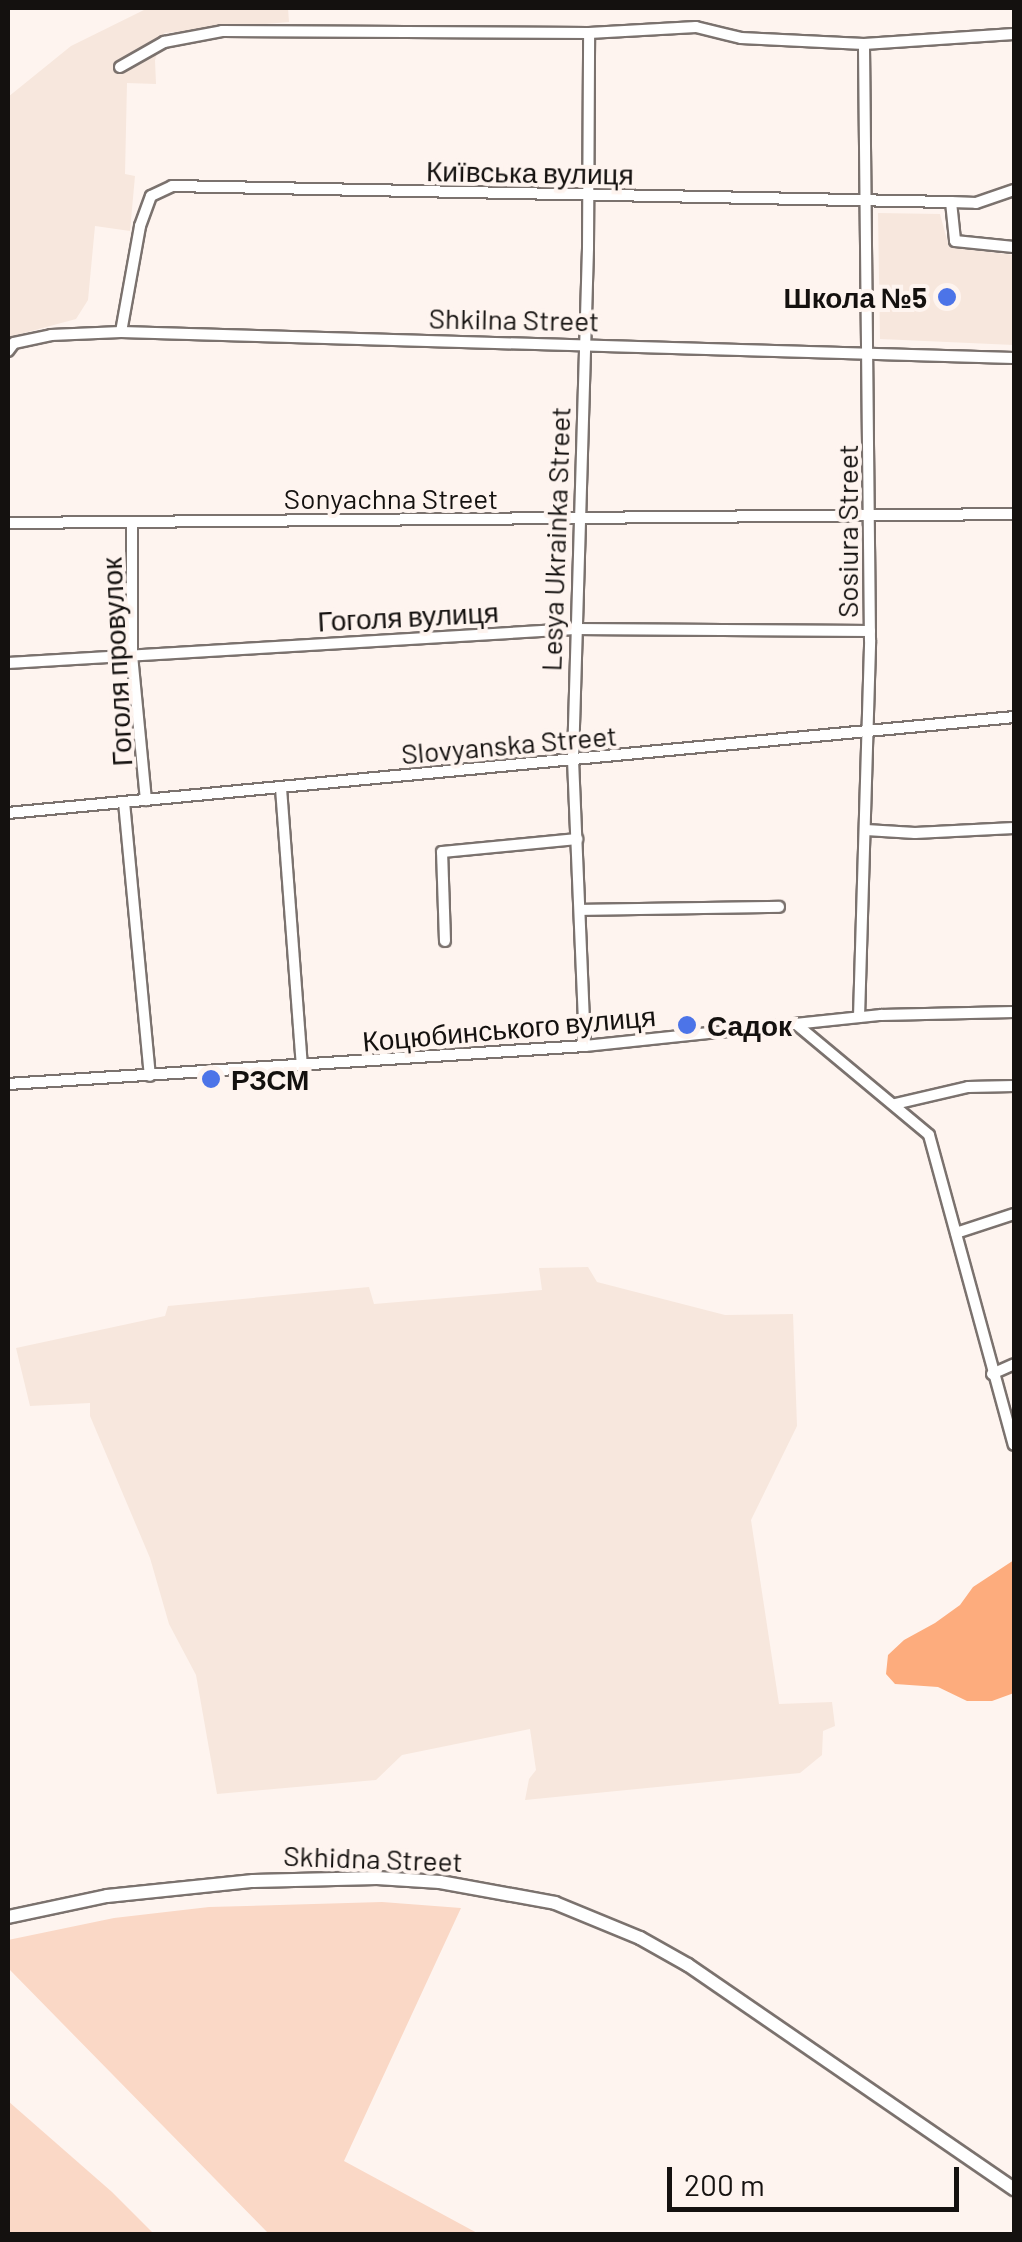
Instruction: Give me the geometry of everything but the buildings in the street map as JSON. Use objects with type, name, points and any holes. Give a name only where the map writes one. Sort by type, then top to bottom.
[{"type":"main road","name":"Skhidna Street","points":[[8,1917],[107,1896],[306,1879],[440,1882],[555,1904],[640,1938],[688,1965],[1014,2189]]},
{"type":"street","points":[[120,67],[164,42],[222,31],[589,33],[696,27],[741,38],[864,44],[1014,34]]},
{"type":"street","name":"Lesya Ukrainka Street","points":[[585,1046],[573,760],[586,344],[589,33]]},
{"type":"street","name":"Sosiura Street","points":[[860,1017],[870,731],[864,44]]},
{"type":"street","name":"Київська вулиця","points":[[121,332],[140,226],[151,196],[172,186],[868,202],[987,201],[1014,190]]},
{"type":"street","points":[[951,202],[955,241],[1014,247]]},
{"type":"street","name":"Shkilna Street","points":[[11,347],[50,335],[121,332],[868,350],[1014,358]]},
{"type":"street","name":"Sonyachna Street","points":[[8,522],[1014,514]]},
{"type":"street","name":"Гоголя провулок","points":[[132,522],[132,656],[146,800]]},
{"type":"street","name":"Гоголя вулиця","points":[[8,663],[575,629],[870,632]]},
{"type":"street","name":"Slovyanska Street","points":[[8,813],[1014,717]]},
{"type":"street","points":[[281,788],[302,1068]]},
{"type":"street","name":"Гоголя провулок","points":[[124,802],[150,1076]]},
{"type":"street","points":[[866,830],[916,833],[1014,828]]},
{"type":"street","points":[[445,941],[442,852],[577,840]]},
{"type":"street","points":[[580,910],[780,907]]},
{"type":"street","name":"Коцюбинського вулиця","points":[[8,1084],[302,1068],[585,1046],[860,1017],[1014,1012]]},
{"type":"street","points":[[796,1024],[930,1136],[1014,1445]]},
{"type":"street","points":[[895,1104],[968,1087],[1014,1086]]},
{"type":"street","points":[[956,1233],[1014,1214]]},
{"type":"street","points":[[992,1374],[1014,1364]]},
{"type":"shaded area","points":[[148,8],[288,8],[289,22],[164,33],[155,60],[156,84],[127,83],[125,174],[135,176],[130,231],[95,226],[88,300],[76,319],[13,336],[8,342],[8,97],[71,46]]},
{"type":"shaded area","name":"Школа №5","points":[[878,213],[940,214],[949,247],[1014,255],[1014,345],[880,339]]},
{"type":"shaded area","points":[[588,1267],[597,1282],[725,1315],[793,1314],[797,1426],[751,1520],[779,1704],[832,1702],[835,1726],[823,1731],[822,1755],[800,1773],[525,1800],[529,1779],[536,1770],[530,1729],[402,1755],[376,1780],[217,1794],[196,1675],[169,1624],[150,1558],[90,1416],[90,1403],[30,1406],[16,1348],[165,1316],[168,1306],[369,1287],[374,1304],[542,1290],[539,1268]]},
{"type":"shaded area","points":[[1014,1560],[1014,1693],[992,1701],[967,1701],[938,1687],[895,1684],[886,1674],[888,1655],[904,1640],[960,1605],[973,1587]]},
{"type":"shaded area","points":[[382,1902],[461,1908],[344,2161],[479,2234],[269,2234],[8,1968],[8,1940],[114,1918],[209,1907]]},
{"type":"shaded area","points":[[8,2101],[112,2192],[154,2234],[8,2234]]},
{"type":"place","name":"Школа №5","points":[[947,297]]},
{"type":"place","name":"Садок","points":[[687,1025]]},
{"type":"place","name":"РЗСМ","points":[[211,1079]]}]
